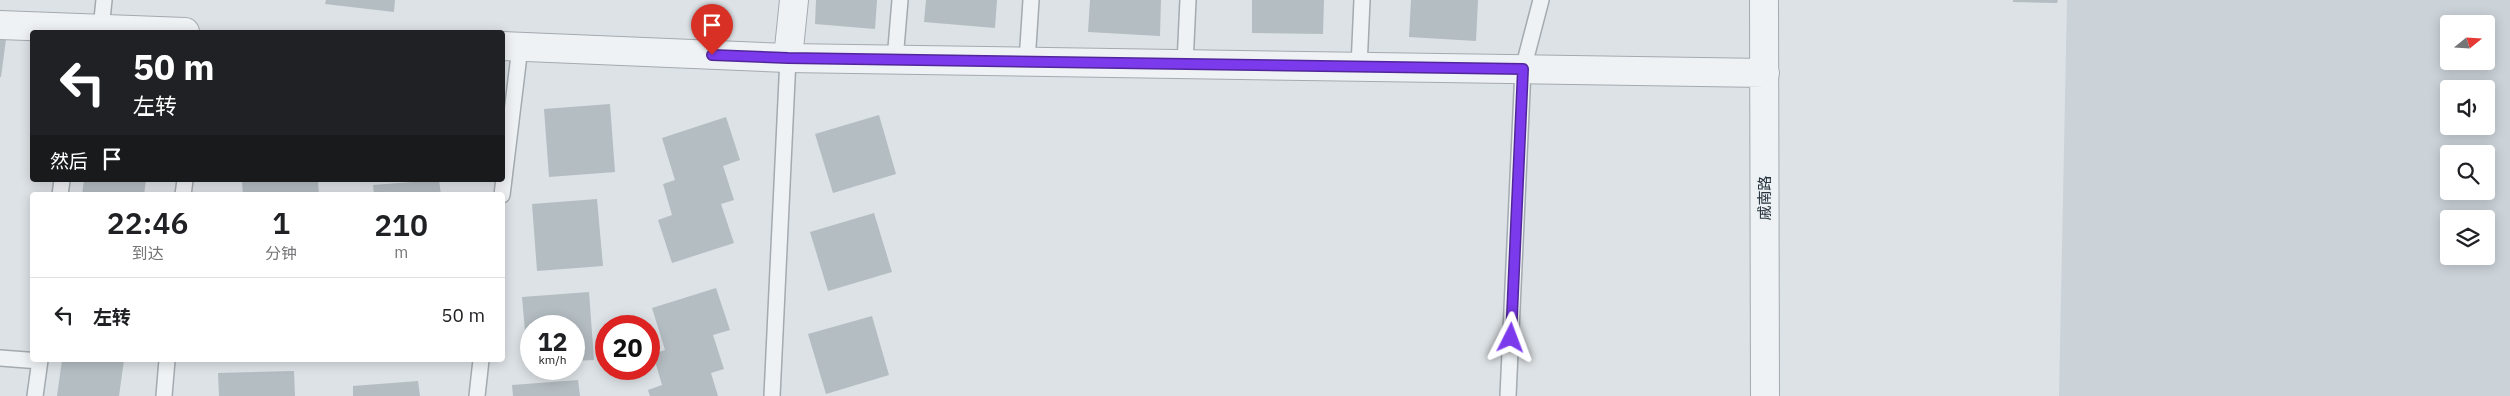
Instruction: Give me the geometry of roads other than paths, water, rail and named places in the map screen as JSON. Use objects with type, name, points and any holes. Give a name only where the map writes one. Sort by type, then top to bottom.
[{"type":"street","points":[[788,58],[794,0]]},
{"type":"street","name":"戚南路","points":[[1764,0],[1765,396]]},
{"type":"street","points":[[0,25],[87,30]]},
{"type":"street","points":[[511,46],[788,58],[1764,72]]},
{"type":"lane","points":[[87,30],[104,0]]},
{"type":"lane","points":[[895,60],[900,0]]},
{"type":"lane","points":[[1027,62],[1031,0]]},
{"type":"lane","points":[[1185,64],[1188,0]]},
{"type":"lane","points":[[1359,67],[1362,0]]},
{"type":"lane","points":[[1508,396],[1523,69],[1540,0]]},
{"type":"lane","points":[[505,145],[511,46]]},
{"type":"lane","points":[[772,396],[788,58]]},
{"type":"lane","points":[[0,358],[30,360]]},
{"type":"lane","points":[[36,396],[40,362]]},
{"type":"lane","points":[[164,396],[168,362]]},
{"type":"lane","points":[[477,396],[482,362]]}]
